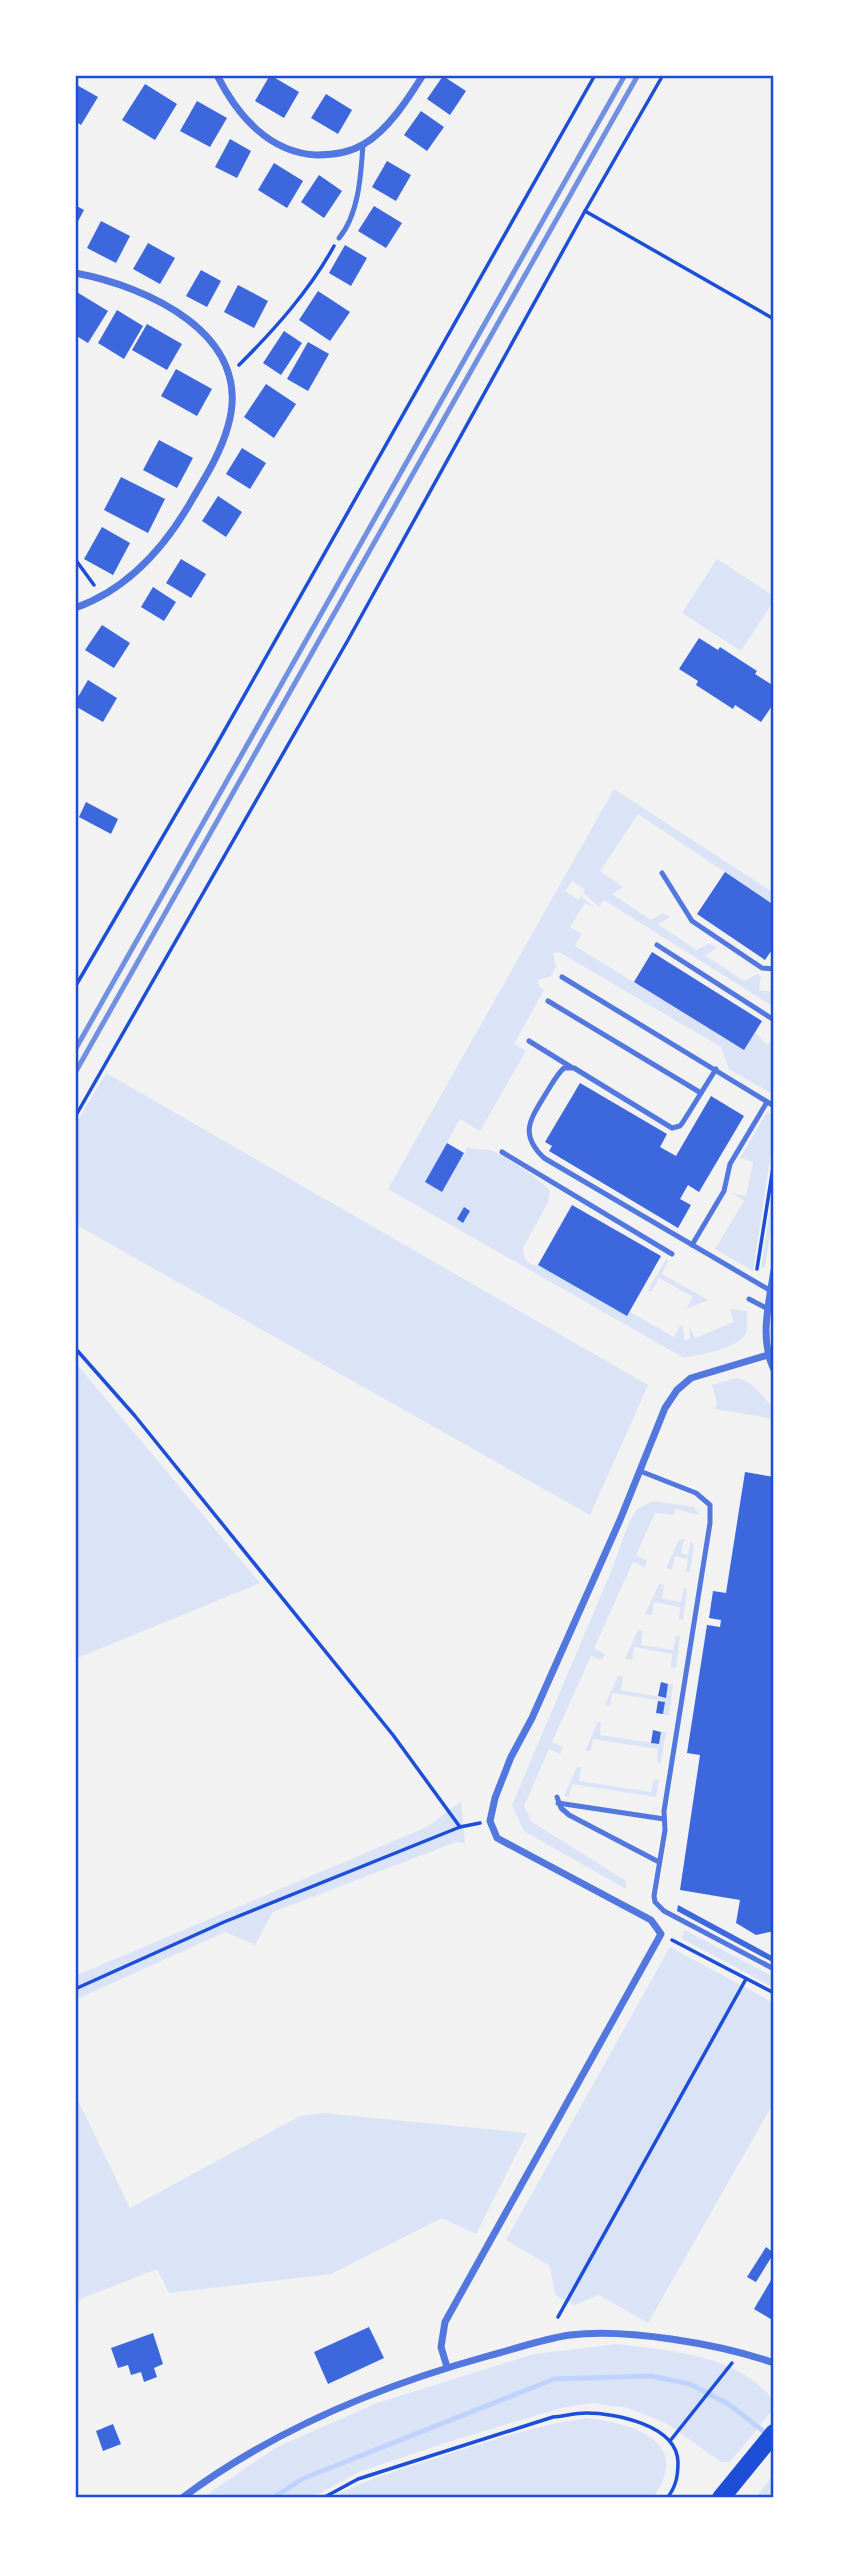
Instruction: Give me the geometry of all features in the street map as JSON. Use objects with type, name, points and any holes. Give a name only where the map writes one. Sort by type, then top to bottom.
[{"type":"main road","points":[[721,2498],[774,2433]]},
{"type":"street","points":[[217,75],[249,123],[259,132],[282,147],[308,155],[338,154],[363,145],[398,110],[423,75]]},
{"type":"street","points":[[75,273],[126,286],[163,302],[188,319],[217,351],[226,368],[231,388],[229,425],[203,481],[177,526],[147,564],[102,595],[75,608]]},
{"type":"street","points":[[774,1270],[765,1336],[774,1370]]},
{"type":"street","points":[[447,2367],[441,2347],[445,2322],[661,1934],[651,1920],[498,1838],[490,1821],[495,1798],[640,1471],[665,1408],[684,1384],[700,1374],[768,1355]]},
{"type":"street","points":[[182,2498],[245,2454],[374,2392],[447,2367],[570,2335],[617,2333],[665,2339],[740,2353],[774,2363]]},
{"type":"lane","points":[[339,237],[346,229],[360,181],[363,145]]},
{"type":"lane","points":[[662,873],[692,921],[762,968],[774,969]]},
{"type":"lane","points":[[657,944],[774,1020]]},
{"type":"lane","points":[[562,977],[774,1106]]},
{"type":"lane","points":[[548,1001],[701,1093]]},
{"type":"lane","points":[[528,1041],[672,1128],[680,1126],[716,1069]]},
{"type":"lane","points":[[574,1069],[569,1067],[560,1072],[530,1121],[530,1139],[535,1149],[544,1158],[771,1291]]},
{"type":"lane","points":[[692,1245],[724,1191],[730,1164],[767,1102]]},
{"type":"lane","points":[[502,1152],[672,1254]]},
{"type":"lane","points":[[749,1299],[768,1309]]},
{"type":"lane","points":[[640,1471],[696,1493],[710,1505],[710,1523],[654,1896],[660,1907],[774,1969]]},
{"type":"lane","points":[[659,1863],[569,1815],[558,1800],[664,1819]]},
{"type":"path","points":[[75,987],[214,749],[594,75]]},
{"type":"path","points":[[75,1117],[348,640],[663,75]]},
{"type":"path","points":[[585,211],[774,319]]},
{"type":"path","points":[[226,368],[239,365],[258,346],[318,276],[339,237]]},
{"type":"path","points":[[75,559],[102,595]]},
{"type":"path","points":[[771,1291],[757,1268],[774,1161]]},
{"type":"path","points":[[75,1348],[135,1416],[393,1735],[460,1827]]},
{"type":"path","points":[[75,1989],[224,1922],[460,1827],[490,1821]]},
{"type":"path","points":[[661,1934],[774,1993]]},
{"type":"path","points":[[558,2317],[746,1979]]},
{"type":"path","points":[[670,2441],[729,2367]]},
{"type":"path","points":[[323,2498],[358,2479],[553,2417],[584,2413],[611,2415],[644,2424],[670,2441],[678,2456],[678,2477],[667,2498]]},
{"type":"shaded area","points":[[717,559],[774,596],[774,606],[771,605],[741,651],[682,613]]},
{"type":"shaded area","points":[[614,789],[774,893],[774,905],[638,814],[600,871],[623,887],[612,894],[651,920],[663,913],[670,917],[658,924],[697,950],[710,943],[717,948],[705,955],[744,981],[757,974],[761,977],[759,990],[774,992],[774,1007],[604,900],[599,907],[583,893],[585,889],[572,881],[565,891],[578,900],[581,896],[597,910],[585,903],[570,927],[582,934],[575,946],[744,1050],[755,1032],[767,1045],[774,1039],[774,1095],[729,1069],[721,1047],[559,952],[553,953],[556,967],[551,976],[538,980],[539,987],[544,990],[514,1044],[526,1051],[480,1131],[460,1119],[425,1182],[442,1192],[468,1147],[490,1150],[522,1168],[550,1191],[548,1202],[523,1248],[529,1263],[538,1265],[627,1316],[630,1312],[674,1337],[680,1326],[683,1326],[684,1340],[690,1339],[689,1326],[695,1338],[734,1322],[730,1309],[747,1311],[747,1331],[736,1343],[684,1358],[388,1189]]},
{"type":"shaded area","points":[[106,1073],[648,1385],[590,1515],[75,1224],[75,1125]]},
{"type":"shaded area","points":[[767,1112],[774,1116],[774,1133],[753,1271],[715,1249],[744,1201],[732,1193],[746,1196],[753,1162],[740,1158]]},
{"type":"shaded area","points":[[774,1182],[774,1210],[765,1267],[761,1268]]},
{"type":"shaded area","points":[[666,1259],[668,1261],[662,1274],[708,1300],[686,1309],[693,1297],[659,1278],[651,1292],[648,1290]]},
{"type":"shaded area","points":[[75,1362],[260,1583],[75,1659]]},
{"type":"shaded area","points":[[736,1378],[748,1382],[774,1408],[774,1419],[715,1409],[717,1403],[712,1385]]},
{"type":"shaded area","points":[[653,1501],[694,1507],[699,1515],[675,1509],[674,1515],[655,1513],[636,1555],[647,1561],[645,1567],[633,1562],[594,1648],[605,1654],[602,1660],[591,1656],[552,1742],[563,1747],[560,1754],[549,1749],[524,1806],[532,1822],[626,1881],[626,1889],[524,1831],[512,1805],[610,1574],[628,1525],[637,1509]]},
{"type":"shaded area","points":[[684,1539],[681,1553],[688,1555],[691,1541],[694,1545],[690,1572],[686,1572],[688,1559],[675,1556],[672,1570],[666,1568],[679,1540]]},
{"type":"shaded area","points":[[659,1584],[664,1585],[662,1599],[681,1602],[684,1588],[687,1589],[683,1620],[679,1619],[680,1607],[654,1602],[652,1615],[645,1614]]},
{"type":"shaded area","points":[[638,1630],[643,1631],[641,1645],[673,1650],[676,1636],[680,1636],[676,1668],[671,1667],[672,1654],[634,1647],[632,1660],[625,1659]]},
{"type":"shaded area","points":[[618,1676],[623,1676],[621,1690],[665,1698],[668,1684],[673,1684],[669,1716],[663,1714],[664,1701],[612,1693],[610,1706],[605,1705]]},
{"type":"shaded area","points":[[598,1721],[601,1722],[600,1735],[659,1744],[661,1732],[666,1732],[661,1763],[657,1762],[658,1749],[593,1739],[591,1751],[585,1751]]},
{"type":"shaded area","points":[[577,1767],[581,1767],[579,1781],[651,1792],[654,1779],[659,1780],[656,1797],[572,1784],[569,1797],[564,1796]]},
{"type":"shaded area","points":[[461,1801],[465,1843],[456,1842],[273,1912],[255,1945],[225,1932],[75,2000],[75,1976],[429,1826]]},
{"type":"shaded area","points":[[685,1930],[774,1977],[774,1988],[681,1938]]},
{"type":"shaded area","points":[[670,1947],[774,2003],[774,2102],[648,2323],[599,2295],[575,2305],[555,2295],[550,2266],[506,2240]]},
{"type":"shaded area","points":[[75,2094],[130,2208],[300,2116],[323,2113],[527,2133],[476,2234],[442,2218],[331,2274],[169,2293],[157,2269],[75,2301]]},
{"type":"shaded area","points":[[617,2344],[701,2357],[741,2372],[758,2384],[772,2399],[771,2412],[730,2462],[721,2462],[666,2423],[628,2408],[593,2403],[561,2408],[359,2472],[311,2498],[202,2498],[275,2448],[377,2403],[534,2354]]},
{"type":"shaded area","points":[[586,2418],[638,2430],[652,2438],[662,2449],[666,2462],[664,2478],[653,2498],[330,2498],[372,2479],[481,2444]]},
{"type":"shaded area","points":[[774,2474],[774,2498],[755,2498]]},
{"type":"building","points":[[270,75],[299,92],[284,118],[255,101]]},
{"type":"building","points":[[443,76],[466,91],[450,115],[427,99]]},
{"type":"building","points":[[75,84],[98,97],[81,125],[75,121]]},
{"type":"building","points":[[145,84],[177,104],[155,140],[122,120]]},
{"type":"building","points":[[326,94],[352,110],[338,134],[311,118]]},
{"type":"building","points":[[197,101],[227,118],[210,147],[180,131]]},
{"type":"building","points":[[421,111],[444,127],[427,151],[404,135]]},
{"type":"building","points":[[230,139],[251,151],[237,178],[215,167]]},
{"type":"building","points":[[387,161],[411,175],[396,201],[372,187]]},
{"type":"building","points":[[274,163],[303,181],[287,208],[258,190]]},
{"type":"building","points":[[319,175],[342,191],[324,218],[301,202]]},
{"type":"building","points":[[75,205],[84,210],[75,227]]},
{"type":"building","points":[[374,206],[402,223],[386,248],[358,231]]},
{"type":"building","points":[[101,221],[130,236],[116,263],[87,248]]},
{"type":"building","points":[[148,243],[175,258],[160,284],[133,269]]},
{"type":"building","points":[[345,245],[367,258],[351,286],[329,273]]},
{"type":"building","points":[[201,270],[221,281],[207,307],[186,296]]},
{"type":"building","points":[[238,285],[268,301],[254,328],[224,312]]},
{"type":"building","points":[[75,291],[108,311],[88,343],[75,335]]},
{"type":"building","points":[[318,291],[350,312],[330,341],[299,320]]},
{"type":"building","points":[[117,310],[143,326],[124,359],[98,343]]},
{"type":"building","points":[[147,324],[182,344],[167,370],[132,350]]},
{"type":"building","points":[[284,331],[302,343],[281,375],[263,363]]},
{"type":"building","points":[[308,342],[329,354],[308,391],[287,379]]},
{"type":"building","points":[[176,369],[212,389],[197,416],[161,396]]},
{"type":"building","points":[[266,384],[296,404],[274,438],[244,417]]},
{"type":"building","points":[[159,440],[193,458],[177,488],[143,470]]},
{"type":"building","points":[[242,448],[266,463],[250,489],[226,474]]},
{"type":"building","points":[[121,477],[165,499],[148,533],[104,510]]},
{"type":"building","points":[[218,496],[242,512],[226,537],[202,521]]},
{"type":"building","points":[[102,527],[130,543],[113,575],[84,559]]},
{"type":"building","points":[[181,559],[206,574],[191,598],[166,583]]},
{"type":"building","points":[[153,587],[176,602],[164,621],[141,607]]},
{"type":"building","points":[[102,625],[130,643],[114,668],[85,650]]},
{"type":"building","points":[[699,638],[718,650],[720,647],[757,671],[755,674],[774,686],[774,703],[761,722],[735,705],[733,709],[696,685],[698,681],[679,669]]},
{"type":"building","points":[[88,680],[117,698],[103,722],[75,706]]},
{"type":"building","points":[[86,802],[118,819],[111,834],[79,817]]},
{"type":"building","points":[[725,872],[774,905],[774,947],[765,960],[697,914]]},
{"type":"building","points":[[652,952],[762,1021],[744,1050],[634,982]]},
{"type":"building","points":[[580,1083],[667,1134],[660,1147],[676,1156],[711,1096],[744,1116],[699,1192],[688,1185],[680,1199],[691,1205],[678,1228],[549,1151],[552,1146],[545,1142]]},
{"type":"building","points":[[447,1143],[464,1153],[442,1192],[425,1182]]},
{"type":"building","points":[[572,1205],[661,1256],[627,1316],[538,1265]]},
{"type":"building","points":[[464,1207],[470,1211],[463,1223],[457,1219]]},
{"type":"building","points":[[745,1472],[774,1477],[774,1931],[756,1935],[736,1923],[740,1900],[680,1890],[700,1755],[687,1753],[707,1625],[720,1627],[721,1620],[709,1618],[713,1591],[726,1593]]},
{"type":"building","points":[[661,1682],[668,1684],[666,1698],[658,1696]]},
{"type":"building","points":[[658,1701],[665,1702],[663,1714],[656,1713]]},
{"type":"building","points":[[653,1730],[661,1732],[659,1744],[651,1743]]},
{"type":"building","points":[[678,1905],[774,1957],[774,1963],[677,1911]]},
{"type":"building","points":[[766,2247],[774,2253],[756,2282],[747,2277]]},
{"type":"building","points":[[774,2275],[774,2321],[754,2309]]},
{"type":"building","points":[[369,2327],[384,2358],[328,2384],[314,2352]]},
{"type":"building","points":[[153,2333],[163,2364],[154,2368],[157,2377],[144,2382],[141,2372],[131,2375],[128,2365],[118,2368],[111,2348]]},
{"type":"building","points":[[113,2424],[121,2444],[103,2451],[96,2431]]},
{"type":"waterway","points":[[273,2498],[302,2479],[554,2379],[651,2376],[690,2384],[730,2405],[768,2435]]},
{"type":"railway","points":[[75,1050],[625,75]]},
{"type":"railway","points":[[75,1073],[638,75]]}]
